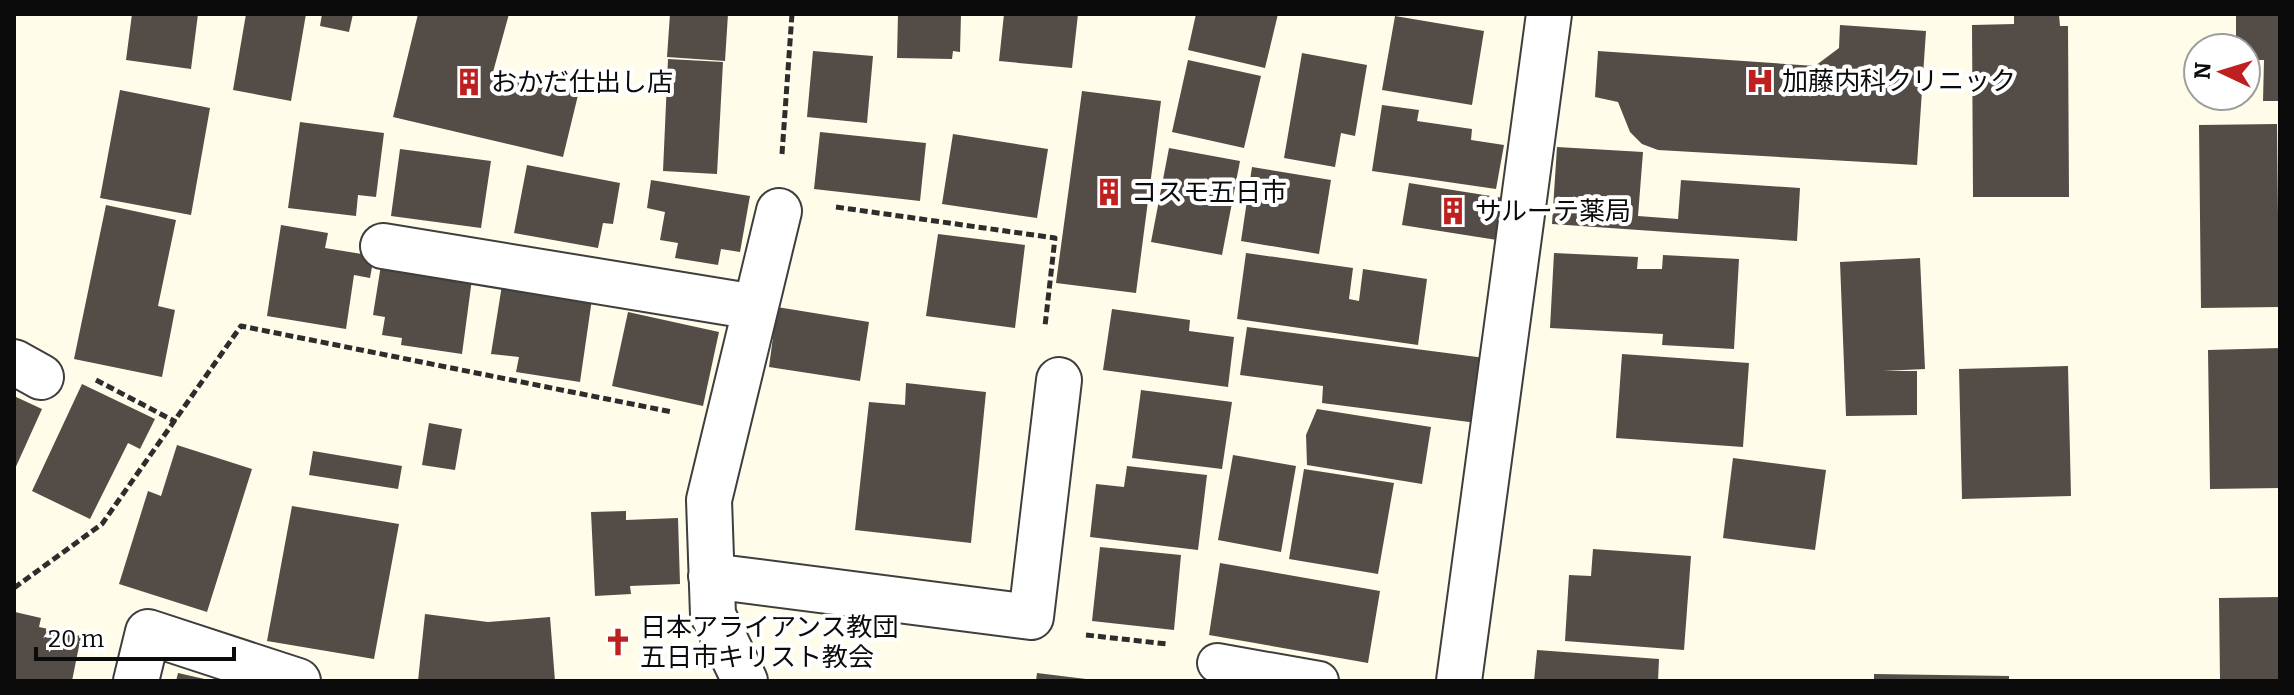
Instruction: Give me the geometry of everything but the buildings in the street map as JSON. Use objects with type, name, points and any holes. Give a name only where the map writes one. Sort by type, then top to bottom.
[{"type":"street","points":[[1459,681],[1549,14]]},
{"type":"street","points":[[745,681],[713,615],[709,500],[779,205]]},
{"type":"street","points":[[383,246],[755,307]]},
{"type":"street","points":[[711,576],[1031,617],[1059,380]]},
{"type":"street","points":[[136,681],[148,632],[298,681]]},
{"type":"lane","points":[[1217,663],[1319,681]]},
{"type":"path","points":[[792,14],[779,205],[1055,238],[1040,378],[1059,380]]},
{"type":"path","points":[[14,588],[102,524],[241,326],[727,423]]},
{"type":"path","points":[[1031,617],[1030,629],[1219,650],[1217,663]]},
{"type":"place","name":"加藤内科クリニック","points":[[1760,81]]},
{"type":"place","name":"おかだ仕出し店","points":[[469,82]]},
{"type":"place","name":"コスモ五日市","points":[[1109,192]]},
{"type":"place","name":"サルーテ薬局","points":[[1453,211]]},
{"type":"place","name":"日本アライアンス教団 五日市キリスト教会","points":[[618,642]]}]
